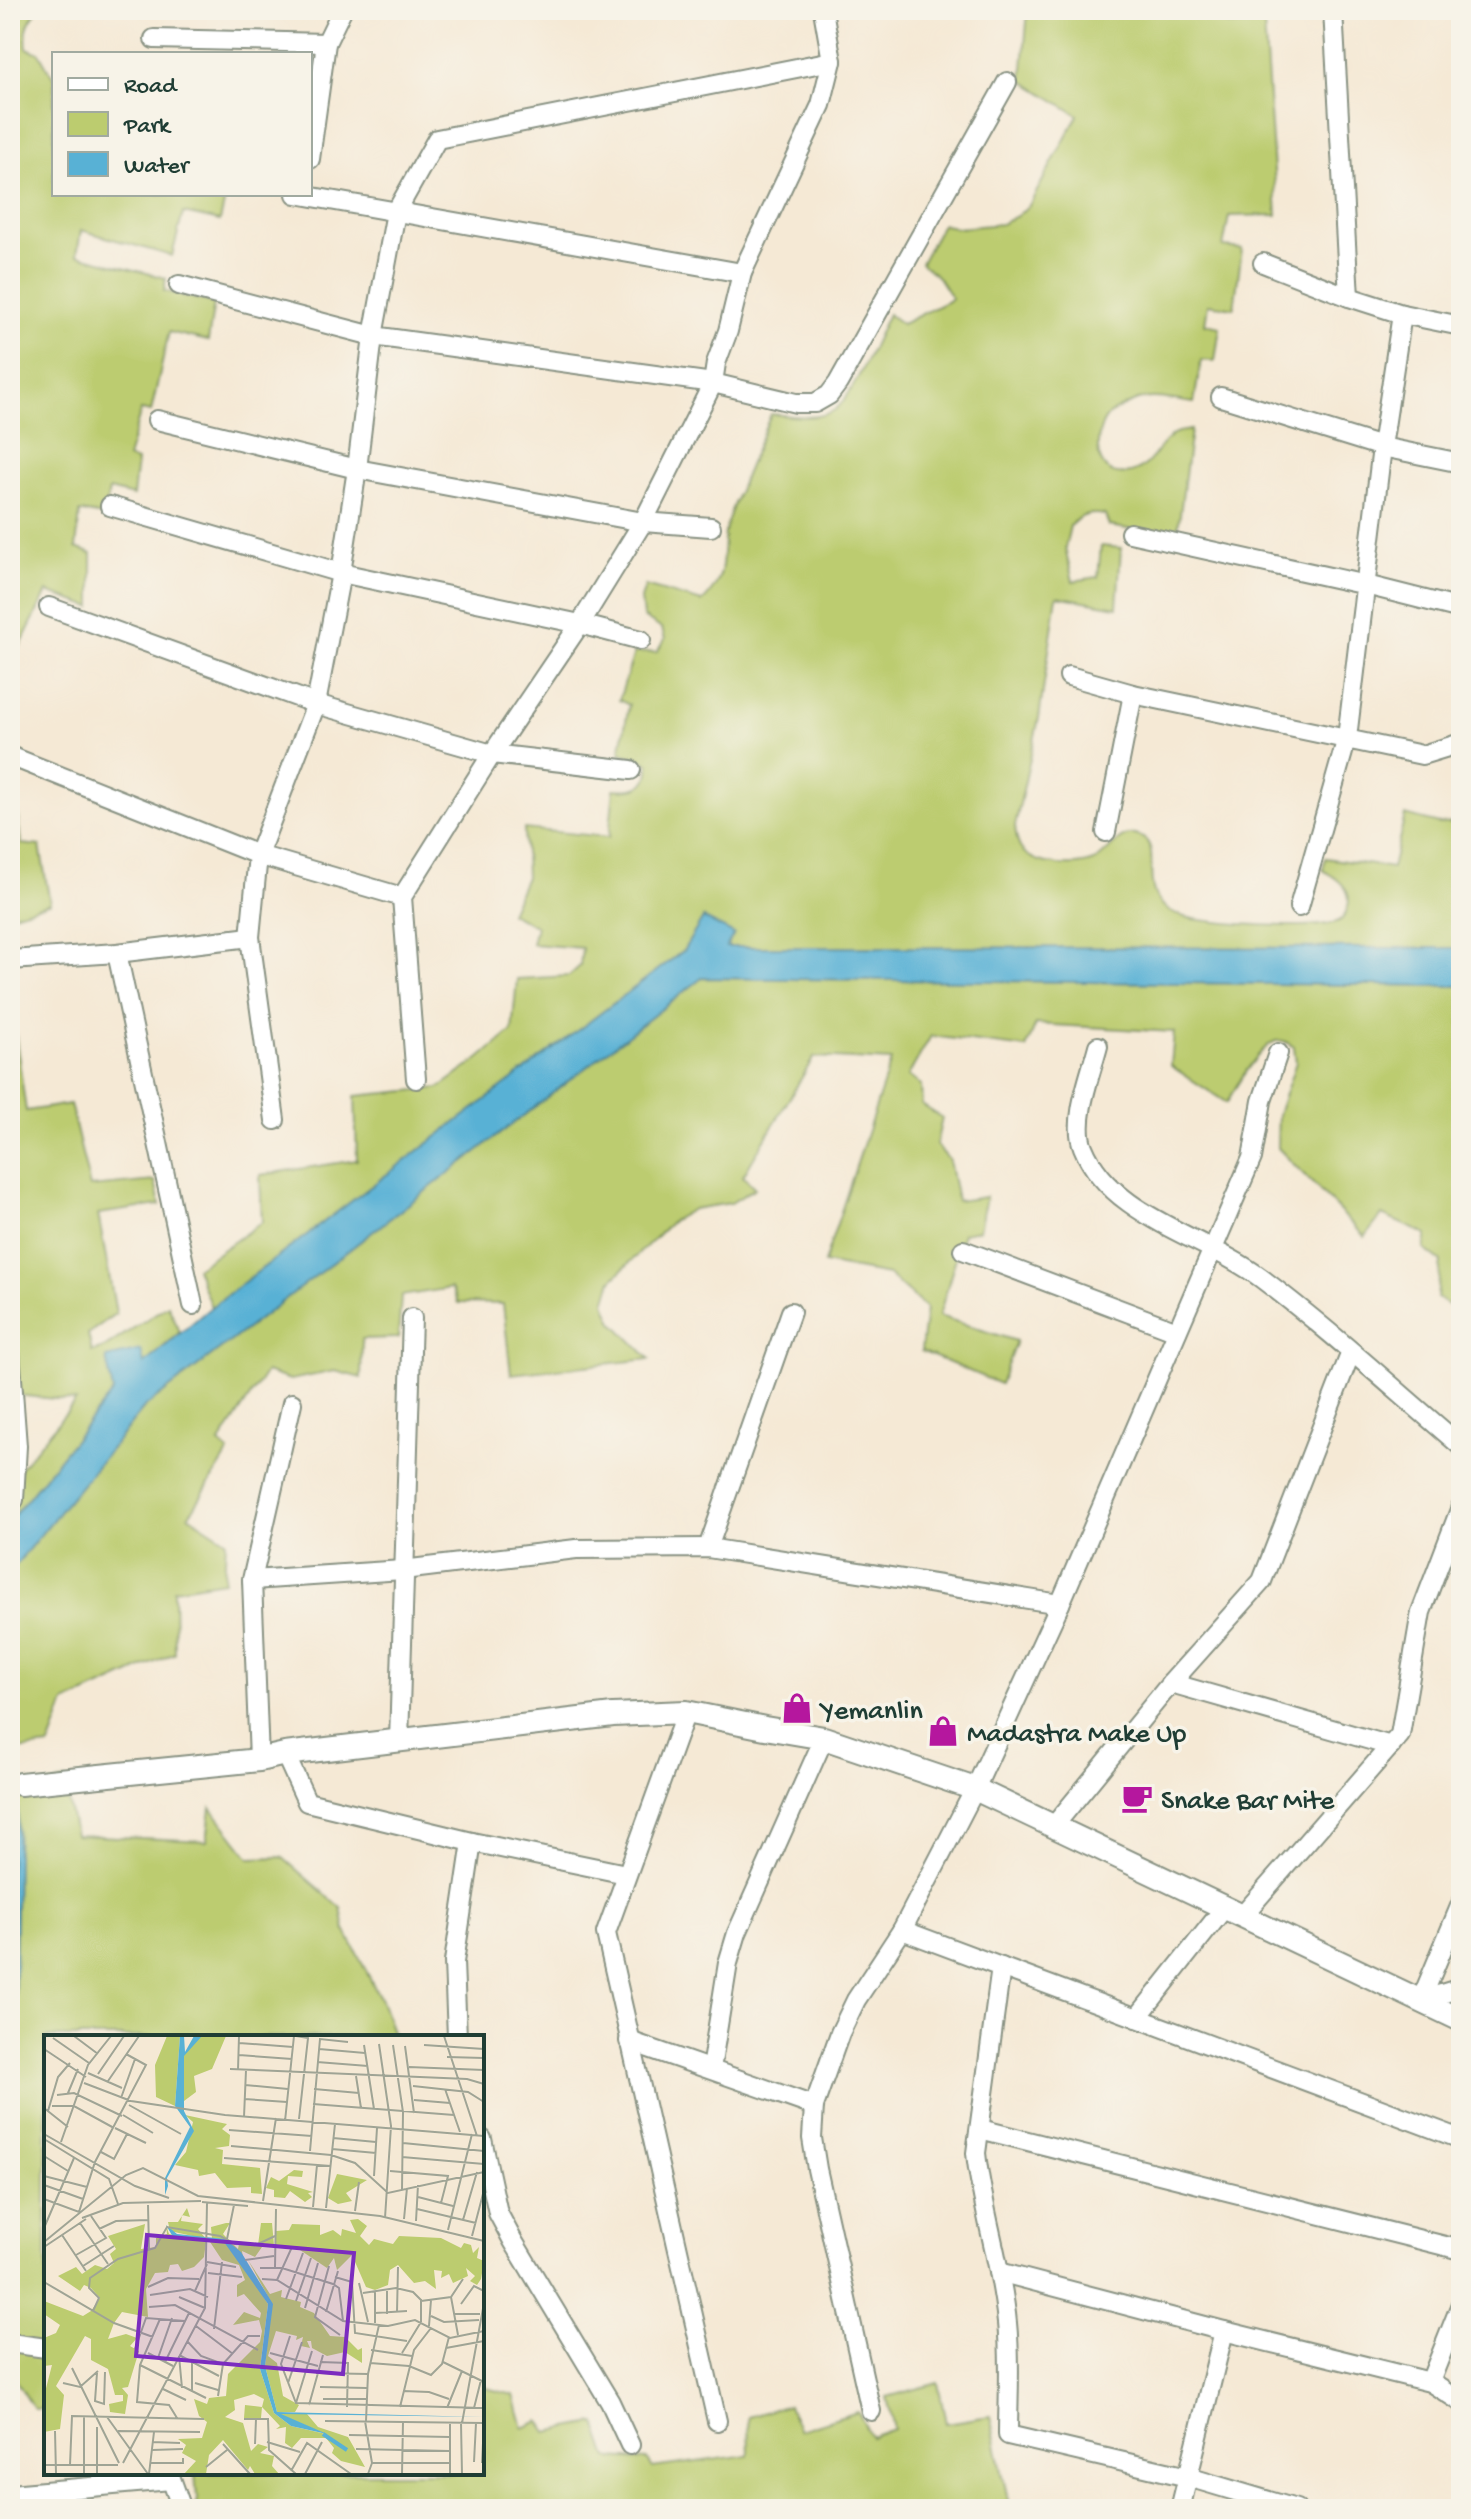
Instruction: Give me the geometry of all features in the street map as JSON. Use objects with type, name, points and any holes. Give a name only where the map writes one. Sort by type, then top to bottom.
[{"type":"street","points":[[312,144],[326,43],[342,10]]},
{"type":"street","points":[[416,1079],[402,897],[643,522],[713,383],[742,273],[821,105],[832,61],[823,10]]},
{"type":"street","points":[[1333,10],[1349,297]]},
{"type":"street","points":[[154,39],[326,43]]},
{"type":"street","points":[[275,1120],[250,937],[258,855],[316,704],[341,573],[373,336],[396,212],[437,139],[832,61]]},
{"type":"street","points":[[179,285],[373,336],[713,383],[796,403],[815,403],[829,395],[1007,82]]},
{"type":"street","points":[[308,196],[742,273]]},
{"type":"street","points":[[1263,263],[1402,314],[1461,326]]},
{"type":"street","points":[[1299,907],[1347,738],[1382,447],[1402,314]]},
{"type":"street","points":[[1221,397],[1382,447],[1461,463]]},
{"type":"street","points":[[157,420],[357,469],[643,522],[711,527]]},
{"type":"street","points":[[110,506],[341,573],[641,640]]},
{"type":"street","points":[[1130,533],[1461,609]]},
{"type":"street","points":[[49,607],[316,704],[492,754],[631,770]]},
{"type":"street","points":[[1069,676],[1133,694],[1422,755],[1461,743]]},
{"type":"street","points":[[1106,832],[1133,694]]},
{"type":"street","points":[[10,756],[258,855],[402,897]]},
{"type":"street","points":[[10,960],[117,953],[250,937]]},
{"type":"street","points":[[117,953],[193,1305]]},
{"type":"street","points":[[1098,1046],[1080,1120],[1080,1135],[1084,1149],[1109,1187],[1119,1197],[1258,1276],[1461,1446]]},
{"type":"street","points":[[871,2411],[817,2169],[812,2138],[814,2106],[840,2033],[856,2000],[902,1930],[975,1789],[1060,1604],[1252,1158],[1262,1101],[1278,1053]]},
{"type":"street","points":[[963,1250],[1177,1331]]},
{"type":"street","points":[[708,1548],[791,1312]]},
{"type":"street","points":[[399,1741],[412,1318]]},
{"type":"street","points":[[10,1351],[17,1446],[14,1500],[10,1504]]},
{"type":"street","points":[[1053,1827],[1171,1683],[1262,1581],[1351,1352]]},
{"type":"street","points":[[259,1760],[252,1580],[292,1403]]},
{"type":"street","points":[[1137,2018],[1400,1735],[1421,1612],[1461,1507]]},
{"type":"street","points":[[252,1580],[403,1570],[576,1549],[708,1548],[1060,1604]]},
{"type":"street","points":[[1171,1683],[1391,1746]]},
{"type":"street","points":[[686,1712],[606,1933],[717,2421]]},
{"type":"street","points":[[15,1785],[259,1760],[285,1754],[613,1715],[686,1712],[824,1738],[975,1789],[1461,2020]]},
{"type":"street","points":[[711,2069],[728,1963],[737,1933],[824,1738]]},
{"type":"street","points":[[285,1754],[307,1802],[472,1842],[626,1874]]},
{"type":"street","points":[[456,2035],[454,1962],[472,1842]]},
{"type":"street","points":[[1421,2000],[1461,1904]]},
{"type":"street","points":[[902,1930],[1461,2139]]},
{"type":"street","points":[[1001,1967],[976,2153],[1008,2324],[1008,2435],[1188,2477],[1296,2509]]},
{"type":"street","points":[[1421,2000],[1461,1988]]},
{"type":"street","points":[[629,2041],[814,2106]]},
{"type":"street","points":[[980,2129],[1461,2250]]},
{"type":"street","points":[[484,2148],[498,2213],[610,2402],[630,2445]]},
{"type":"street","points":[[999,2272],[1430,2382],[1461,2402]]},
{"type":"street","points":[[1430,2382],[1461,2304]]},
{"type":"street","points":[[1180,2509],[1224,2331]]},
{"type":"street","points":[[10,2343],[44,2348]]},
{"type":"street","points":[[10,2494],[170,2476],[182,2509]]},
{"type":"green space","points":[[10,10],[38,10],[29,23],[26,42],[27,48],[39,53],[52,76],[52,196],[226,196],[220,221],[183,213],[172,256],[81,230],[77,255],[166,278],[164,291],[214,303],[208,341],[169,332],[151,412],[141,410],[127,458],[137,461],[133,496],[109,490],[104,516],[80,512],[76,548],[92,554],[92,607],[47,592],[10,666]]},
{"type":"green space","points":[[1028,10],[1206,10],[1211,17],[1224,24],[1264,24],[1277,215],[1229,216],[1223,247],[1242,249],[1234,308],[1208,304],[1205,324],[1220,327],[1215,361],[1201,360],[1194,403],[1158,398],[1138,400],[1110,414],[1100,431],[1098,452],[1101,462],[1115,474],[1126,474],[1148,463],[1173,434],[1191,430],[1177,537],[1109,526],[1105,515],[1100,514],[1082,517],[1070,526],[1065,548],[1073,581],[1098,577],[1101,546],[1121,548],[1117,607],[1057,596],[1039,718],[1015,826],[1019,846],[1036,860],[1057,865],[1078,865],[1096,860],[1121,838],[1134,835],[1148,843],[1152,886],[1165,908],[1194,919],[1236,924],[1309,926],[1339,921],[1348,906],[1346,889],[1323,870],[1325,858],[1392,868],[1405,815],[1439,824],[1461,823],[1461,948],[725,947],[703,918],[683,951],[211,1307],[196,1268],[262,1222],[260,1175],[357,1160],[355,1096],[439,1088],[512,1031],[517,979],[569,976],[580,966],[582,948],[532,944],[536,926],[510,913],[526,877],[524,829],[609,837],[614,789],[640,786],[649,773],[649,765],[641,759],[620,753],[629,705],[619,700],[634,653],[657,652],[665,639],[662,629],[643,617],[641,599],[645,586],[702,602],[718,581],[725,529],[771,414],[810,417],[833,411],[856,381],[888,314],[902,324],[952,299],[938,277],[921,263],[942,224],[958,228],[1001,224],[1017,216],[1030,204],[1078,115],[1022,80]]},
{"type":"green space","points":[[14,785],[21,844],[40,846],[50,903],[10,915],[10,786]]},
{"type":"green space","points":[[702,978],[1461,986],[1461,1312],[1437,1298],[1441,1262],[1424,1249],[1427,1235],[1382,1215],[1365,1237],[1277,1147],[1278,1114],[1296,1062],[1294,1047],[1288,1043],[1276,1041],[1262,1051],[1227,1103],[1171,1066],[1174,1032],[1036,1024],[1026,1048],[931,1036],[908,1076],[921,1085],[922,1105],[942,1118],[936,1145],[949,1160],[957,1201],[986,1197],[979,1230],[963,1233],[939,1316],[1016,1341],[1000,1384],[921,1351],[926,1308],[888,1275],[824,1263],[891,1061],[814,1057],[743,1176],[755,1188],[731,1203],[693,1209],[672,1221],[612,1280],[605,1303],[613,1322],[650,1359],[511,1374],[503,1304],[458,1303],[451,1288],[401,1296],[398,1338],[362,1339],[361,1378],[335,1371],[290,1380],[266,1372],[219,1444],[229,1452],[189,1516],[226,1540],[224,1581],[174,1589],[175,1653],[65,1703],[49,1746],[17,1750],[10,1641],[10,1572],[144,1408]]},
{"type":"green space","points":[[10,996],[26,1111],[70,1104],[90,1187],[155,1181],[160,1205],[98,1214],[116,1313],[88,1334],[92,1352],[104,1348],[168,1305],[180,1332],[113,1392],[10,1520],[10,1480],[76,1401],[16,1395],[10,1276]]},
{"type":"green space","points":[[64,1780],[75,1835],[207,1841],[211,1808],[250,1858],[282,1857],[341,1908],[345,1930],[380,1998],[393,2035],[44,2035],[44,2409],[34,2409],[10,2364],[10,2121],[18,1793]]},
{"type":"green space","points":[[938,2383],[946,2423],[990,2416],[1010,2509],[195,2509],[195,2475],[484,2475],[484,2388],[514,2395],[523,2428],[540,2421],[547,2432],[596,2423],[608,2458],[648,2460],[652,2468],[749,2455],[748,2417],[788,2405],[799,2430],[858,2412],[871,2437],[894,2429],[887,2397]]},
{"type":"water","points":[[703,918],[734,934],[726,947],[1461,948],[1461,986],[702,978],[144,1408],[10,1572],[10,1520],[113,1392],[106,1358],[141,1350],[144,1364],[211,1307],[683,951]]},
{"type":"water","points":[[10,1641],[18,1793],[10,2121]]},
{"type":"place","name":"Yemanlin","points":[[797,1708]]},
{"type":"place","name":"Madastra Make Up","points":[[943,1731]]},
{"type":"place","name":"Snake Bar Mite","points":[[1137,1798]]}]
